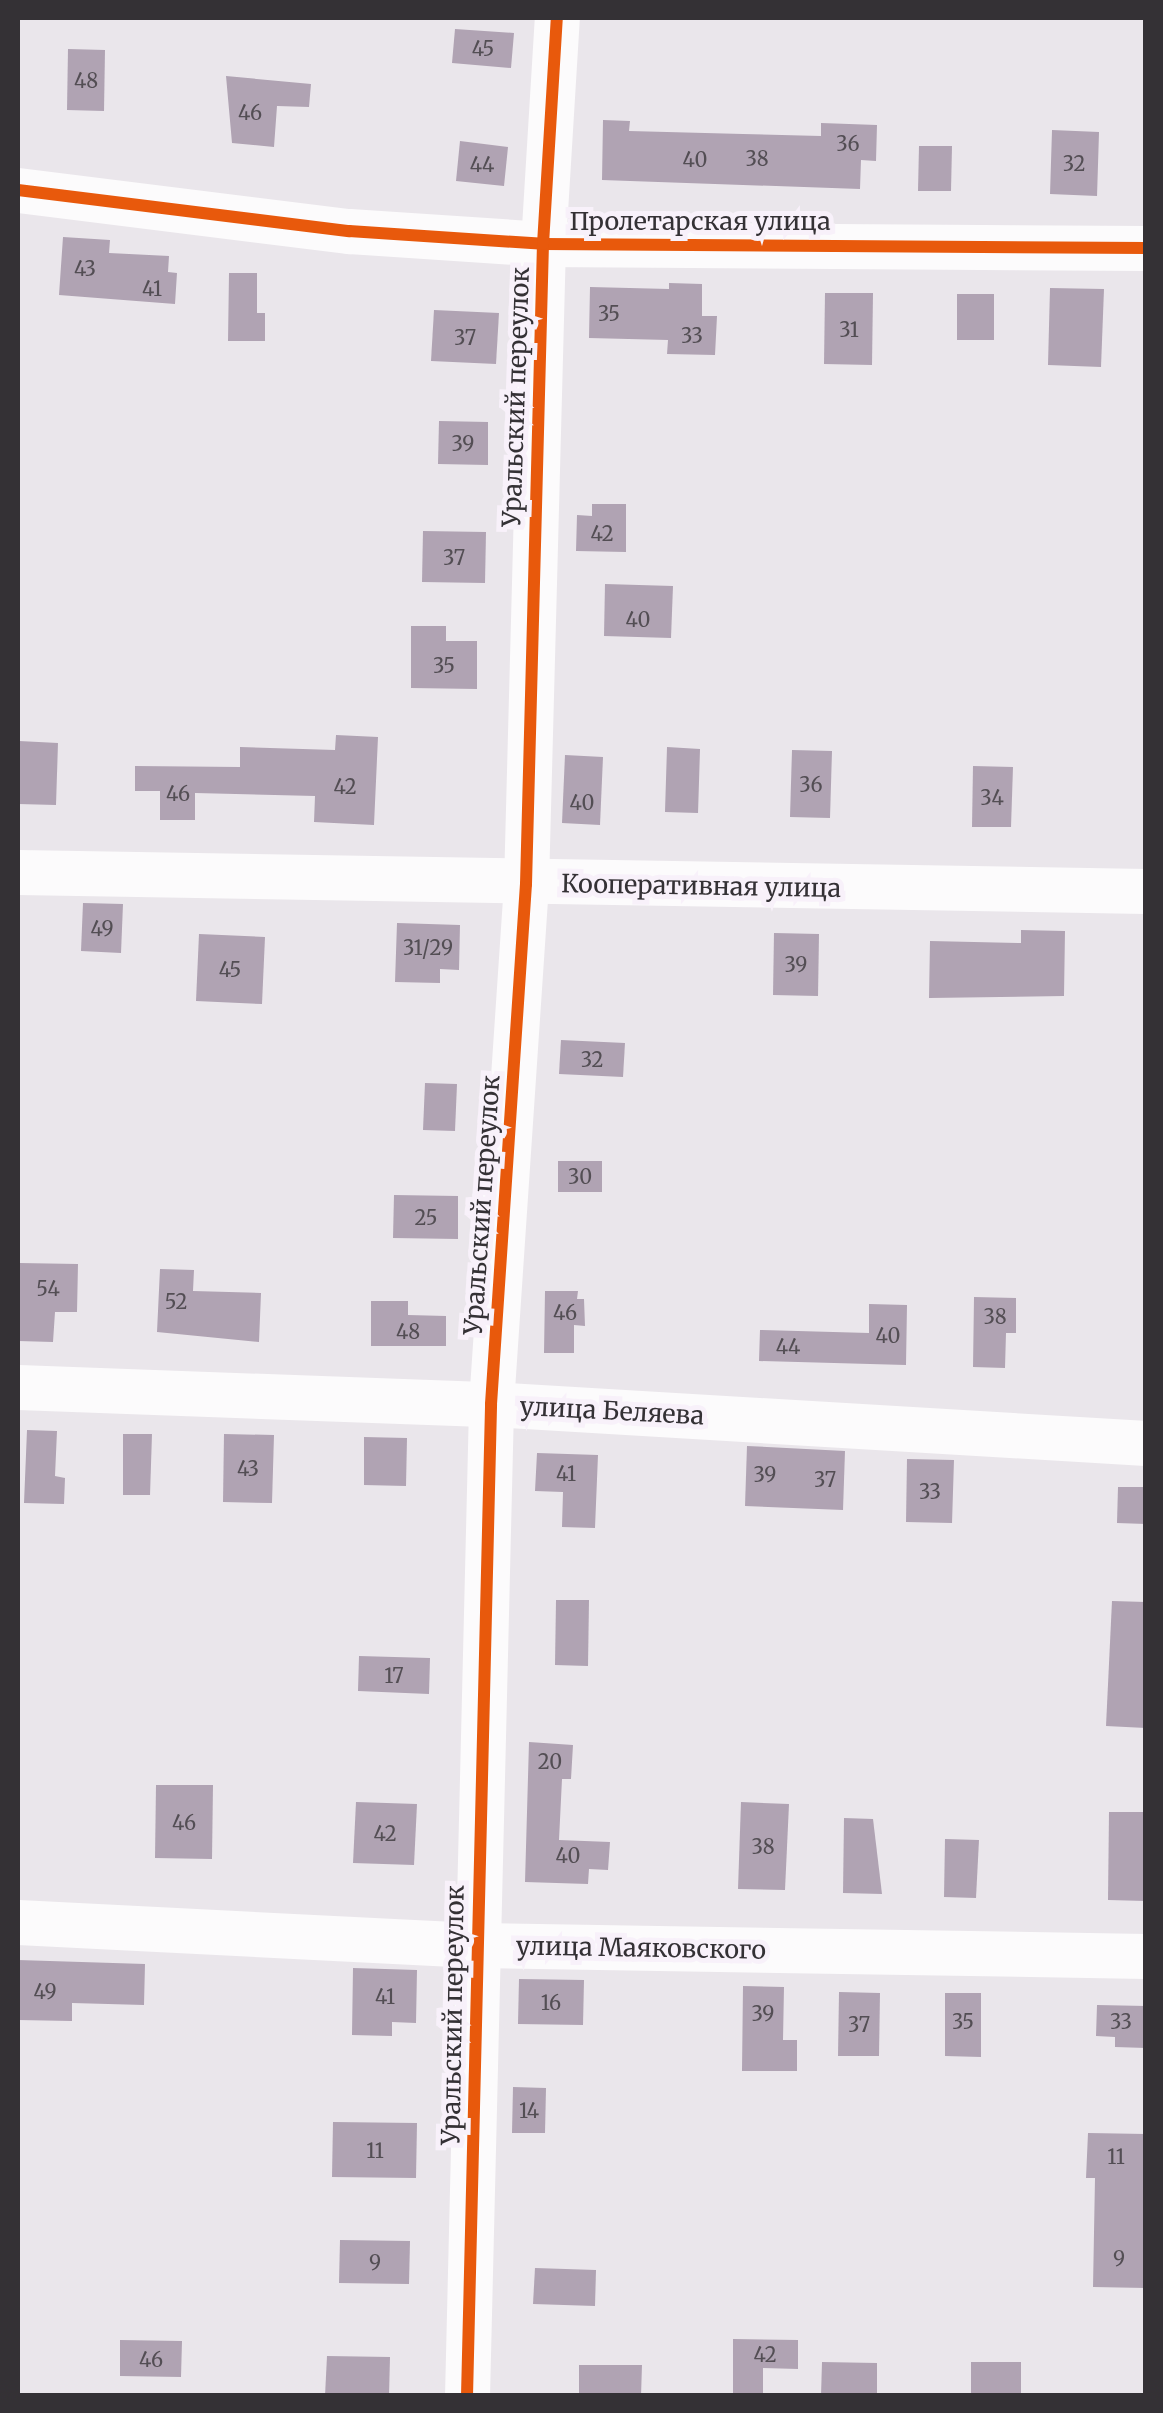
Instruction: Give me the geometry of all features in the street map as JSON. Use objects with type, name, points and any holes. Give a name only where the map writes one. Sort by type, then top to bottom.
[{"type":"street","name":"Уральский переулок","points":[[467,2396],[490,1404],[526,884],[543,244],[556,18]]},
{"type":"street","name":"Пролетарская улица","points":[[18,190],[349,231],[543,244],[1146,248]]},
{"type":"street","name":"Кооперативная улица","points":[[18,872],[526,884],[1146,891]]},
{"type":"street","name":"улица Беляева","points":[[18,1387],[490,1404],[1146,1443]]},
{"type":"street","name":"улица Маяковского","points":[[18,1922],[478,1945],[1146,1956]]},
{"type":"building","points":[[455,29],[514,33],[511,68],[452,63]]},
{"type":"building","points":[[68,49],[105,50],[104,111],[67,110]]},
{"type":"building","points":[[226,76],[311,84],[309,107],[277,106],[274,147],[232,143]]},
{"type":"building","points":[[603,120],[630,121],[629,131],[821,136],[821,123],[877,125],[876,161],[861,160],[860,189],[602,180]]},
{"type":"building","points":[[1052,130],[1099,132],[1097,196],[1050,194]]},
{"type":"building","points":[[460,141],[508,147],[504,186],[456,181]]},
{"type":"building","points":[[919,146],[952,146],[951,191],[918,191]]},
{"type":"building","points":[[63,237],[110,240],[109,253],[169,256],[168,272],[177,273],[175,304],[59,295]]},
{"type":"building","points":[[229,273],[257,273],[257,313],[265,313],[265,341],[228,341]]},
{"type":"building","points":[[669,283],[702,284],[702,316],[717,316],[715,355],[667,354],[668,340],[589,338],[590,287],[669,289]]},
{"type":"building","points":[[1050,288],[1104,289],[1101,367],[1048,365]]},
{"type":"building","points":[[825,293],[873,293],[872,365],[824,364]]},
{"type":"building","points":[[957,294],[994,294],[994,340],[957,340]]},
{"type":"building","points":[[434,310],[499,313],[496,364],[431,361]]},
{"type":"building","points":[[439,421],[488,422],[488,465],[438,464]]},
{"type":"building","points":[[592,504],[626,504],[626,552],[576,551],[577,515],[592,516]]},
{"type":"building","points":[[423,531],[486,532],[485,583],[422,582]]},
{"type":"building","points":[[605,584],[673,586],[671,638],[604,636]]},
{"type":"building","points":[[411,626],[446,626],[446,641],[477,641],[477,689],[411,688]]},
{"type":"building","points":[[336,735],[378,737],[374,825],[314,822],[315,796],[195,793],[195,820],[160,820],[160,791],[135,791],[135,766],[240,767],[240,747],[335,750]]},
{"type":"building","points":[[19,741],[58,743],[56,805],[18,804]]},
{"type":"building","points":[[667,747],[700,749],[698,813],[665,812]]},
{"type":"building","points":[[792,750],[832,751],[830,818],[790,817]]},
{"type":"building","points":[[565,755],[603,757],[600,825],[562,823]]},
{"type":"building","points":[[973,766],[1013,767],[1011,827],[972,827]]},
{"type":"building","points":[[83,903],[123,904],[121,953],[81,951]]},
{"type":"building","points":[[397,923],[460,925],[459,970],[440,969],[440,983],[395,982]]},
{"type":"building","points":[[1021,930],[1065,931],[1064,996],[929,998],[930,941],[1021,943]]},
{"type":"building","points":[[774,933],[819,934],[818,996],[773,995]]},
{"type":"building","points":[[199,934],[265,937],[262,1004],[196,1001]]},
{"type":"building","points":[[561,1040],[625,1043],[623,1077],[559,1074]]},
{"type":"building","points":[[425,1083],[457,1084],[455,1131],[423,1130]]},
{"type":"building","points":[[558,1161],[602,1161],[602,1192],[558,1192]]},
{"type":"building","points":[[394,1195],[458,1196],[458,1239],[393,1238]]},
{"type":"building","points":[[19,1263],[78,1264],[77,1312],[55,1312],[53,1342],[18,1341]]},
{"type":"building","points":[[160,1269],[194,1270],[193,1291],[261,1293],[259,1342],[157,1332]]},
{"type":"building","points":[[545,1291],[578,1291],[577,1299],[584,1299],[585,1326],[574,1325],[574,1353],[544,1353]]},
{"type":"building","points":[[974,1297],[1016,1298],[1016,1333],[1006,1333],[1005,1368],[973,1367]]},
{"type":"building","points":[[371,1301],[408,1301],[408,1315],[446,1316],[446,1346],[371,1346]]},
{"type":"building","points":[[869,1304],[907,1305],[906,1365],[759,1361],[760,1330],[869,1333]]},
{"type":"building","points":[[27,1430],[57,1431],[55,1476],[65,1478],[64,1504],[24,1503]]},
{"type":"building","points":[[123,1434],[152,1434],[150,1495],[123,1495]]},
{"type":"building","points":[[224,1434],[274,1435],[272,1503],[223,1502]]},
{"type":"building","points":[[364,1437],[407,1438],[406,1486],[364,1485]]},
{"type":"building","points":[[747,1446],[845,1451],[843,1510],[745,1506]]},
{"type":"building","points":[[537,1453],[598,1455],[595,1528],[562,1527],[563,1492],[535,1491]]},
{"type":"building","points":[[907,1459],[954,1460],[952,1523],[906,1522]]},
{"type":"building","points":[[1118,1487],[1146,1487],[1146,1524],[1117,1523]]},
{"type":"building","points":[[556,1600],[589,1600],[588,1666],[555,1665]]},
{"type":"building","points":[[1112,1601],[1146,1602],[1146,1728],[1106,1726]]},
{"type":"building","points":[[359,1656],[430,1658],[429,1694],[358,1691]]},
{"type":"building","points":[[529,1742],[573,1745],[571,1779],[562,1779],[559,1840],[610,1842],[608,1870],[589,1869],[588,1884],[525,1882]]},
{"type":"building","points":[[156,1785],[213,1785],[212,1859],[155,1858]]},
{"type":"building","points":[[356,1802],[417,1804],[414,1865],[353,1863]]},
{"type":"building","points":[[741,1802],[789,1804],[785,1890],[738,1889]]},
{"type":"building","points":[[1109,1812],[1146,1812],[1146,1901],[1108,1900]]},
{"type":"building","points":[[844,1818],[873,1819],[882,1894],[843,1893]]},
{"type":"building","points":[[945,1839],[979,1840],[976,1898],[944,1897]]},
{"type":"building","points":[[18,1960],[145,1964],[144,2005],[72,2003],[72,2021],[18,2020]]},
{"type":"building","points":[[353,1968],[417,1970],[416,2023],[392,2022],[392,2036],[352,2035]]},
{"type":"building","points":[[519,1979],[584,1980],[583,2025],[518,2024]]},
{"type":"building","points":[[743,1986],[784,1987],[783,2040],[797,2040],[797,2071],[742,2071]]},
{"type":"building","points":[[839,1992],[880,1993],[879,2056],[838,2056]]},
{"type":"building","points":[[945,1993],[981,1993],[981,2057],[945,2056]]},
{"type":"building","points":[[1097,2005],[1146,2006],[1146,2048],[1115,2047],[1115,2037],[1096,2036]]},
{"type":"building","points":[[513,2087],[546,2088],[545,2133],[512,2133]]},
{"type":"building","points":[[333,2122],[417,2123],[416,2178],[332,2177]]},
{"type":"building","points":[[1088,2133],[1146,2134],[1146,2288],[1093,2287],[1095,2178],[1086,2178]]},
{"type":"building","points":[[340,2240],[410,2241],[409,2284],[339,2283]]},
{"type":"building","points":[[535,2268],[596,2270],[595,2306],[533,2304]]},
{"type":"building","points":[[733,2339],[798,2340],[798,2369],[763,2368],[763,2396],[733,2396]]},
{"type":"building","points":[[120,2340],[182,2341],[181,2377],[120,2376]]},
{"type":"building","points":[[327,2356],[390,2357],[389,2396],[325,2396]]},
{"type":"building","points":[[822,2362],[877,2363],[877,2396],[821,2396]]},
{"type":"building","points":[[971,2362],[1021,2362],[1021,2396],[971,2396]]},
{"type":"building","points":[[579,2365],[642,2365],[641,2396],[579,2396]]},
{"type":"cycle path","points":[[467,2396],[491,1404],[526,884],[543,244],[557,18]]},
{"type":"cycle path","points":[[18,190],[349,231],[543,244],[1146,248]]}]
